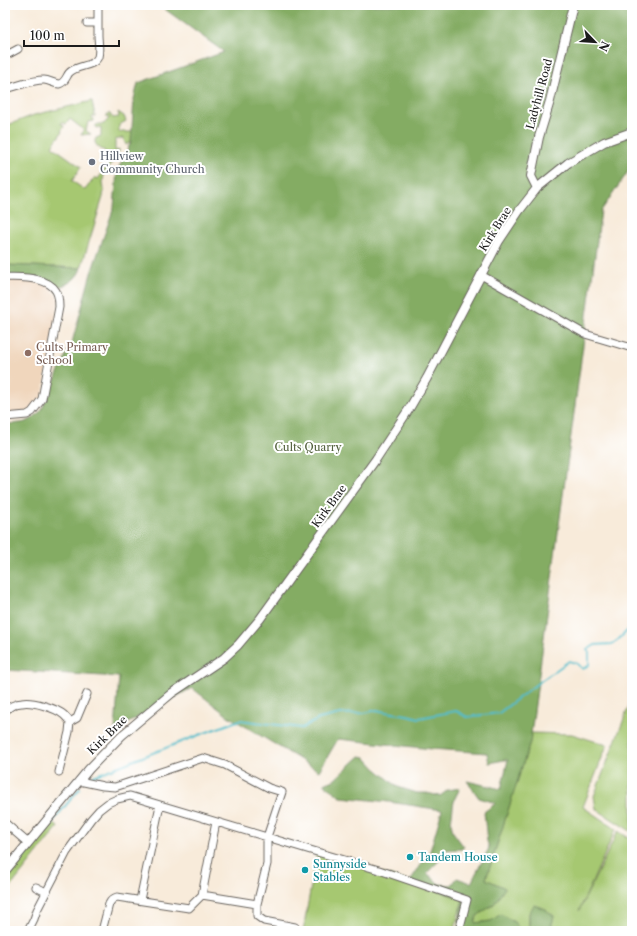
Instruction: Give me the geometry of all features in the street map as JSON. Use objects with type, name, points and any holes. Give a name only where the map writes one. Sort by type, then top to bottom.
[{"type":"street","name":"Ladyhill Road","points":[[536,188],[531,176],[539,137],[550,101],[573,5]]},
{"type":"street","points":[[5,89],[35,81],[46,80],[59,84],[64,82],[68,74],[73,69],[89,65],[94,62],[98,56],[98,10]]},
{"type":"street","points":[[87,23],[98,23]]},
{"type":"street","points":[[5,56],[18,49]]},
{"type":"street","name":"Kirk Brae","points":[[5,871],[79,781],[121,736],[172,693],[224,658],[238,645],[260,619],[376,459],[409,409],[427,378],[499,241],[536,188],[568,163],[604,142],[632,132]]},
{"type":"street","points":[[481,275],[585,334],[632,348]]},
{"type":"street","points":[[5,277],[45,282],[52,286],[57,292],[59,299],[59,307],[42,399],[32,412],[27,415],[5,417]]},
{"type":"street","points":[[68,768],[59,769],[70,722],[77,718],[87,694]]},
{"type":"street","points":[[5,711],[13,705],[22,702],[35,703],[49,707],[63,714],[70,722]]},
{"type":"street","points":[[79,781],[114,787],[203,758],[225,765],[269,788],[282,792],[267,837],[267,864],[257,904],[257,916],[264,921],[294,927]]},
{"type":"street","points":[[28,931],[37,910],[67,852],[91,819],[104,805],[112,800],[130,796],[373,868],[467,900],[458,931]]},
{"type":"street","points":[[140,900],[160,805]]},
{"type":"street","points":[[102,931],[108,904],[110,900],[117,897],[189,908],[202,895],[216,822]]},
{"type":"street","points":[[5,823],[28,843]]},
{"type":"street","points":[[36,887],[46,892]]},
{"type":"street","points":[[202,895],[257,904]]},
{"type":"shaded area","name":"Cults Primary School","points":[[5,277],[45,282],[59,299],[42,399],[32,412],[5,417]]},
{"type":"green space","name":"Cults Quarry","points":[[159,5],[632,5],[632,166],[601,211],[530,742],[486,879],[505,888],[494,904],[477,916],[475,923],[491,921],[501,914],[514,922],[521,931],[458,931],[463,899],[410,881],[430,851],[442,810],[341,797],[324,784],[334,780],[360,756],[365,757],[375,768],[398,787],[417,793],[427,793],[440,796],[448,790],[460,788],[454,800],[451,823],[453,832],[464,847],[462,849],[444,850],[439,861],[427,873],[439,884],[452,885],[457,878],[471,883],[489,848],[484,812],[496,803],[479,798],[467,781],[501,789],[508,760],[489,763],[487,753],[338,739],[319,771],[228,716],[192,688],[115,730],[119,677],[5,670],[5,424],[26,422],[33,418],[42,409],[73,339],[91,273],[114,207],[117,171],[131,142],[134,99],[138,83],[224,52]]},
{"type":"green space","points":[[92,101],[95,116],[92,117],[94,121],[88,122],[86,131],[91,134],[81,135],[84,130],[70,119],[66,124],[62,122],[61,124],[64,126],[62,132],[52,146],[81,167],[72,181],[85,190],[95,177],[98,179],[111,160],[113,161],[104,174],[103,197],[81,268],[5,265],[5,126],[34,115]]},
{"type":"green space","points":[[118,112],[124,116],[126,121],[119,125],[119,132],[132,132],[131,142],[126,145],[123,138],[115,140],[115,151],[119,149],[119,151],[116,155],[113,155],[105,152],[96,144],[96,138],[101,136],[101,127],[96,128],[96,125],[104,124],[110,117],[106,116],[109,113],[113,118],[119,117]]},
{"type":"green space","points":[[5,265],[81,268],[78,275],[72,280],[65,285],[58,287],[53,284],[5,275]]},
{"type":"green space","points":[[632,698],[632,832],[596,809],[594,796]]},
{"type":"green space","points":[[531,733],[572,734],[607,745],[583,807],[616,829],[579,911],[618,831],[632,840],[632,931],[550,931],[554,916],[529,913],[528,931],[521,931],[514,922],[491,921],[475,923],[477,916],[494,904],[504,888],[486,879],[530,742]]},
{"type":"green space","points":[[52,822],[58,827],[5,894],[5,881]]},
{"type":"green space","points":[[317,852],[463,899],[454,931],[303,931]]},
{"type":"green space","points":[[534,905],[545,909],[554,916],[550,931],[528,931],[529,913]]},
{"type":"waterway","points":[[91,777],[240,720],[302,728],[319,719],[340,714],[364,713],[377,710],[419,718],[456,711],[467,717],[499,713],[569,661],[576,663],[583,669],[589,665],[589,652],[587,650],[595,645],[612,644],[632,626]]},
{"type":"waterway","points":[[21,860],[80,788]]},
{"type":"waterway","points":[[5,881],[12,871]]},
{"type":"place","name":"Hillview Community Church","points":[[92,162]]},
{"type":"place","name":"Cults Primary School","points":[[28,353]]},
{"type":"place","name":"Tandem House","points":[[410,857]]},
{"type":"place","name":"Sunnyside Stables","points":[[305,870]]}]
